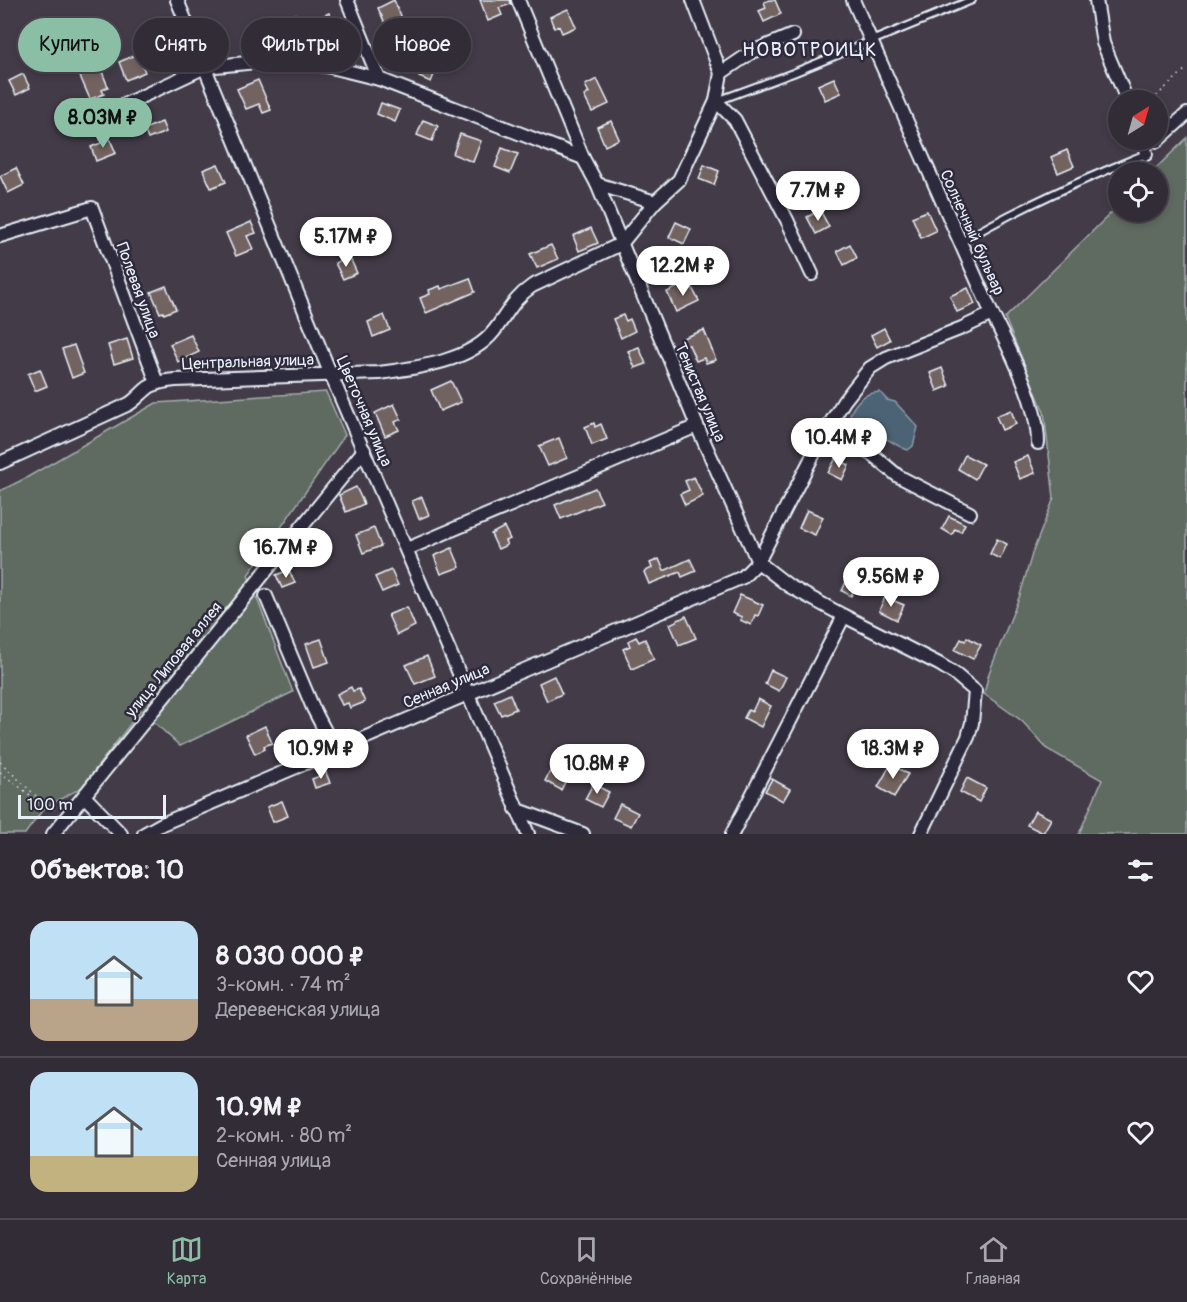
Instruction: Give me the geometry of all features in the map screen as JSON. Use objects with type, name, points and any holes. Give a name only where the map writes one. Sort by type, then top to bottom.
[{"type":"street","name":"Цветочная улица","points":[[177,0],[185,18]]},
{"type":"street","points":[[347,0],[379,79]]},
{"type":"street","name":"Тенистая улица","points":[[518,0],[583,158],[597,184],[696,426],[758,562],[789,586],[956,674],[975,691],[972,723],[968,737],[921,834]]},
{"type":"street","points":[[621,244],[655,202],[679,180],[716,101],[721,73],[693,0]]},
{"type":"street","name":"Солнечный бульвар","points":[[758,562],[825,432],[844,401],[870,368],[886,358],[992,314],[853,0]]},
{"type":"street","points":[[1096,0],[1103,43],[1123,90]]},
{"type":"street","points":[[721,73],[752,52],[793,35]]},
{"type":"street","points":[[229,65],[288,62],[327,66],[379,79],[583,158]]},
{"type":"street","points":[[85,123],[194,72]]},
{"type":"street","name":"Цветочная улица","points":[[207,72],[331,375],[528,834]]},
{"type":"street","points":[[716,101],[735,120],[812,274]]},
{"type":"street","points":[[1168,131],[1187,114]]},
{"type":"street","points":[[1145,150],[1146,154]]},
{"type":"street","points":[[597,184],[655,202]]},
{"type":"street","name":"Полевая улица","points":[[0,236],[92,208],[156,383]]},
{"type":"street","name":"Центральная улица","points":[[156,383],[175,380],[379,374],[437,363],[473,350],[493,332],[512,303],[526,290],[621,244]]},
{"type":"street","points":[[992,314],[1010,351],[1031,404],[1036,420],[1038,443]]},
{"type":"street","points":[[0,463],[129,404],[156,383]]},
{"type":"street","points":[[407,549],[696,426]]},
{"type":"street","points":[[825,432],[846,439],[873,455],[898,476],[970,513]]},
{"type":"street","name":"улица Липовая аллея","points":[[53,834],[364,450]]},
{"type":"street","name":"Сенная улица","points":[[144,834],[162,824],[467,693],[736,581],[758,562]]},
{"type":"street","points":[[266,596],[312,708],[335,750]]},
{"type":"street","points":[[732,834],[844,616]]},
{"type":"street","points":[[84,796],[121,834]]},
{"type":"street","points":[[516,809],[583,834]]},
{"type":"lane","points":[[716,101],[793,73],[972,0]]},
{"type":"lane","points":[[960,243],[1005,216],[1067,186],[1146,154]]},
{"type":"path","points":[[1163,90],[1187,68]]},
{"type":"path","points":[[0,762],[51,810]]},
{"type":"path","points":[[0,772],[30,797],[51,810]]},
{"type":"path","points":[[51,810],[68,803]]},
{"type":"green space","points":[[1187,138],[1187,834],[1079,834],[1102,780],[1047,749],[1022,721],[984,694],[989,673],[1020,595],[1032,554],[1054,498],[1044,412],[1005,318],[1108,216],[1108,222],[1168,222],[1168,162],[1162,162]]},
{"type":"green space","points":[[326,392],[345,435],[248,575],[293,692],[180,746],[141,710],[81,788],[44,808],[25,834],[0,834],[0,491],[156,403]]},
{"type":"water","points":[[880,392],[887,400],[895,402],[918,427],[913,446],[908,450],[879,435],[856,427],[850,419],[851,412],[859,401],[866,395]]},
{"type":"building","points":[[394,0],[402,18],[383,18],[378,8]]},
{"type":"building","points":[[480,0],[510,0],[511,4],[499,8],[502,15],[488,21]]},
{"type":"building","points":[[775,0],[781,14],[764,22],[759,11],[766,8],[764,2]]},
{"type":"building","points":[[568,9],[576,27],[562,33],[559,26],[554,28],[550,17]]},
{"type":"building","points":[[329,13],[331,18],[318,18]]},
{"type":"building","points":[[133,56],[133,72],[145,72],[126,80],[121,61]]},
{"type":"building","points":[[89,72],[90,74],[102,72],[108,87],[102,90],[104,94],[90,99],[79,74]]},
{"type":"building","points":[[421,72],[435,72],[431,82],[419,77]]},
{"type":"building","points":[[23,74],[30,88],[16,95],[9,81]]},
{"type":"building","points":[[834,78],[841,93],[825,100],[818,85]]},
{"type":"building","points":[[597,79],[609,104],[592,112],[584,96],[589,93],[585,85]]},
{"type":"building","points":[[258,80],[271,110],[263,113],[259,104],[246,109],[237,89]]},
{"type":"building","points":[[381,103],[400,110],[395,122],[377,114]]},
{"type":"building","points":[[423,120],[438,126],[432,141],[417,135]]},
{"type":"building","points":[[611,121],[619,139],[605,146],[597,127]]},
{"type":"building","points":[[162,122],[166,132],[148,139],[144,129]]},
{"type":"building","points":[[460,134],[481,141],[473,162],[453,154]]},
{"type":"building","points":[[108,135],[116,153],[96,161],[91,147],[101,143],[100,139]]},
{"type":"building","points":[[502,148],[518,154],[510,173],[495,167]]},
{"type":"building","points":[[1067,150],[1074,166],[1058,173],[1051,157]]},
{"type":"building","points":[[218,164],[226,182],[211,188],[203,170]]},
{"type":"building","points":[[704,165],[719,171],[714,185],[699,179]]},
{"type":"building","points":[[16,168],[24,185],[8,193],[0,176]]},
{"type":"building","points":[[806,184],[813,195],[799,204],[792,192]]},
{"type":"building","points":[[820,210],[829,227],[816,234],[807,217]]},
{"type":"building","points":[[927,211],[936,231],[921,238],[912,217]]},
{"type":"building","points":[[251,222],[256,233],[247,236],[253,249],[236,256],[226,233]]},
{"type":"building","points":[[676,222],[691,229],[684,244],[669,237]]},
{"type":"building","points":[[591,228],[598,243],[579,251],[573,236]]},
{"type":"building","points":[[850,244],[857,258],[844,265],[837,251]]},
{"type":"building","points":[[551,245],[558,259],[537,268],[530,254]]},
{"type":"building","points":[[349,256],[357,273],[343,279],[335,263]]},
{"type":"building","points":[[470,278],[475,292],[426,313],[420,298],[430,294],[429,290],[440,286],[441,289]]},
{"type":"building","points":[[689,282],[699,301],[676,312],[667,292]]},
{"type":"building","points":[[166,286],[176,309],[164,314],[160,313],[151,292]]},
{"type":"building","points":[[968,288],[975,304],[957,312],[950,296]]},
{"type":"building","points":[[384,315],[390,330],[373,337],[368,322]]},
{"type":"building","points":[[623,315],[626,321],[630,319],[635,331],[621,338],[613,319]]},
{"type":"building","points":[[884,328],[890,340],[877,347],[871,335]]},
{"type":"building","points":[[704,330],[716,360],[706,363],[704,358],[696,361],[683,338]]},
{"type":"building","points":[[191,335],[199,352],[178,362],[170,344]]},
{"type":"building","points":[[127,339],[133,358],[114,364],[108,345]]},
{"type":"building","points":[[74,345],[84,373],[72,378],[62,349]]},
{"type":"building","points":[[639,347],[646,364],[635,368],[628,351]]},
{"type":"building","points":[[942,368],[949,386],[937,391],[930,373]]},
{"type":"building","points":[[40,369],[47,386],[35,391],[28,374]]},
{"type":"building","points":[[451,381],[461,402],[440,411],[431,390]]},
{"type":"building","points":[[394,404],[401,419],[395,422],[399,430],[385,436],[375,413]]},
{"type":"building","points":[[1011,410],[1016,424],[1002,430],[996,416]]},
{"type":"building","points":[[594,423],[595,427],[601,424],[607,439],[592,445],[585,427]]},
{"type":"building","points":[[559,438],[567,458],[548,466],[539,446]]},
{"type":"building","points":[[965,455],[983,464],[975,479],[958,469]]},
{"type":"building","points":[[1028,456],[1035,473],[1020,479],[1013,462]]},
{"type":"building","points":[[836,458],[849,465],[842,480],[828,473]]},
{"type":"building","points":[[694,477],[703,496],[685,505],[680,494],[689,490],[685,481]]},
{"type":"building","points":[[356,487],[364,504],[346,512],[339,495]]},
{"type":"building","points":[[595,488],[602,502],[561,519],[555,505]]},
{"type":"building","points":[[422,497],[429,515],[419,519],[412,501]]},
{"type":"building","points":[[807,510],[823,517],[815,535],[799,528]]},
{"type":"building","points":[[949,516],[965,524],[961,532],[955,529],[952,535],[942,529]]},
{"type":"building","points":[[504,527],[510,539],[505,541],[507,545],[498,549],[491,534]]},
{"type":"building","points":[[374,528],[381,546],[363,553],[356,535]]},
{"type":"building","points":[[997,539],[1007,544],[1000,559],[990,554]]},
{"type":"building","points":[[452,548],[460,567],[441,574],[434,556]]},
{"type":"building","points":[[659,559],[664,571],[690,559],[696,571],[682,577],[680,572],[649,584],[644,572],[652,568],[650,563]]},
{"type":"building","points":[[289,570],[295,583],[282,588],[276,575]]},
{"type":"building","points":[[391,570],[398,585],[382,592],[375,577]]},
{"type":"building","points":[[855,576],[864,580],[858,592],[854,590],[851,596],[842,591],[848,577],[853,579]]},
{"type":"building","points":[[740,595],[763,605],[751,625],[740,620],[742,617],[732,613]]},
{"type":"building","points":[[885,597],[904,605],[897,620],[879,611]]},
{"type":"building","points":[[407,607],[415,626],[397,635],[388,615]]},
{"type":"building","points":[[686,616],[696,638],[679,645],[670,624]]},
{"type":"building","points":[[636,637],[639,642],[645,639],[654,659],[632,669],[623,649],[630,646],[628,641]]},
{"type":"building","points":[[967,637],[981,645],[973,659],[955,650],[961,639],[965,641]]},
{"type":"building","points":[[321,639],[329,662],[314,667],[306,644]]},
{"type":"building","points":[[427,656],[435,676],[415,684],[406,665]]},
{"type":"building","points":[[771,670],[786,677],[779,691],[765,684]]},
{"type":"building","points":[[554,676],[562,694],[547,701],[539,683]]},
{"type":"building","points":[[351,687],[353,691],[359,689],[365,702],[350,708],[348,703],[342,705],[337,694]]},
{"type":"building","points":[[510,694],[516,709],[501,715],[494,701]]},
{"type":"building","points":[[758,699],[771,706],[761,727],[744,718],[748,710],[752,712]]},
{"type":"building","points":[[265,726],[272,743],[264,746],[265,749],[255,754],[246,735]]},
{"type":"building","points":[[566,763],[573,767],[561,790],[545,781],[554,764],[563,769]]},
{"type":"building","points":[[891,764],[908,774],[894,797],[878,787]]},
{"type":"building","points":[[325,770],[330,783],[315,788],[312,779],[320,776],[318,773]]},
{"type":"building","points":[[967,778],[986,788],[979,802],[960,792]]},
{"type":"building","points":[[772,779],[790,789],[783,801],[765,791]]},
{"type":"building","points":[[593,784],[609,792],[601,807],[585,799]]},
{"type":"building","points":[[282,801],[288,816],[273,822],[267,807]]},
{"type":"building","points":[[620,804],[638,813],[631,826],[613,818]]},
{"type":"building","points":[[1035,811],[1051,819],[1043,833],[1027,825]]},
{"type":"district","name":"НОВОТРОИЦК","points":[[810,49]]}]
